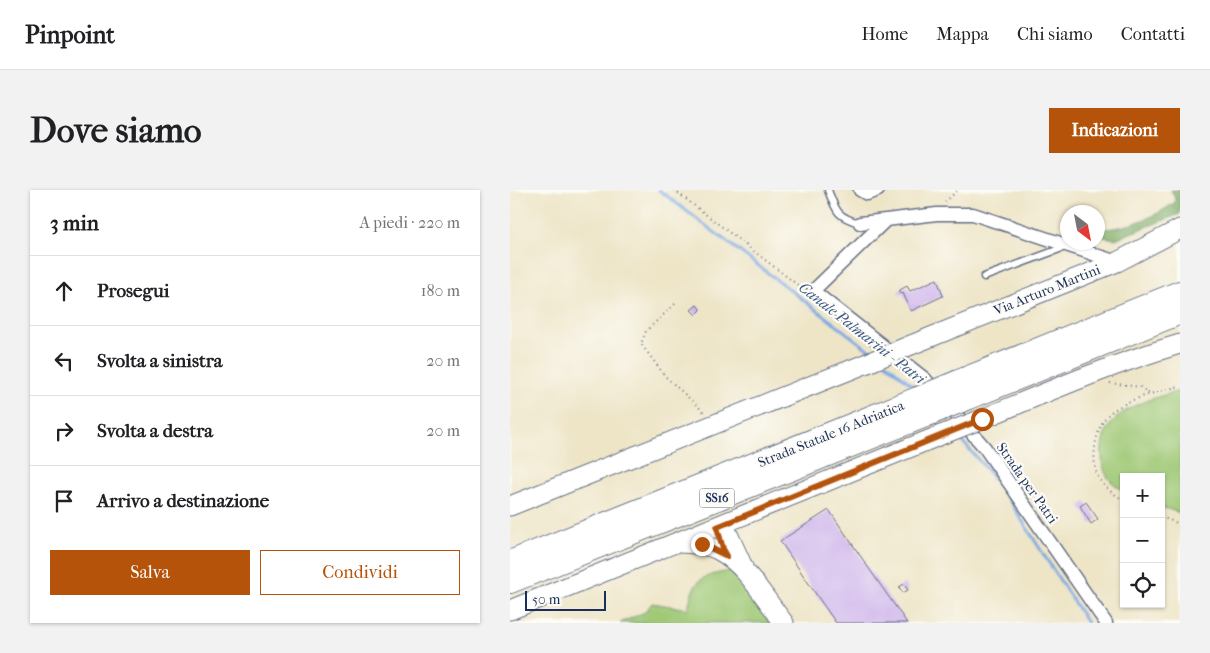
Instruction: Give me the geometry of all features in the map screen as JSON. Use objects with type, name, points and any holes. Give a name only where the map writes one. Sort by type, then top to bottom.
[{"type":"highway","name":"Strada Statale 16 Adriatica","points":[[964,390],[1180,293]]},
{"type":"highway","name":"Strada Statale 16 Adriatica","points":[[510,563],[964,390],[1180,312]]},
{"type":"highway","name":"Strada Statale 16 Adriatica","points":[[510,581],[921,407]]},
{"type":"street","points":[[860,190],[867,194],[878,190]]},
{"type":"street","points":[[860,223],[937,214],[973,214],[1060,243]]},
{"type":"street","points":[[813,291],[886,220]]},
{"type":"street","name":"Via Arturo Martini","points":[[510,506],[1117,262],[1180,229]]},
{"type":"street","points":[[1081,250],[1117,262]]},
{"type":"street","name":"Strada per Patri","points":[[813,291],[925,379],[985,448],[1106,623]]},
{"type":"street","points":[[510,610],[1094,373],[1142,355],[1180,344]]},
{"type":"street","points":[[732,555],[737,540],[751,513]]},
{"type":"street","points":[[717,527],[723,549],[732,555],[784,623]]},
{"type":"street","points":[[679,542],[702,544],[732,555]]},
{"type":"lane","points":[[828,190],[836,211],[845,219],[860,223]]},
{"type":"lane","points":[[984,277],[1060,249]]},
{"type":"path","points":[[674,190],[801,289],[813,291]]},
{"type":"path","points":[[675,304],[646,331],[641,344],[666,376],[715,424]]},
{"type":"path","points":[[1094,373],[1109,383],[1140,387],[1150,394]]},
{"type":"path","points":[[1120,498],[1111,492],[1099,479],[1094,461],[1096,437],[1110,412],[1150,394],[1180,386]]},
{"type":"path","points":[[1164,518],[1180,524]]},
{"type":"green space","points":[[1171,190],[1180,190],[1180,214],[1115,239],[1105,237],[1105,229],[1129,225],[1150,217],[1176,201]]},
{"type":"green space","points":[[1180,391],[1180,513],[1165,508],[1165,473],[1120,473],[1120,488],[1108,477],[1104,469],[1102,457],[1103,442],[1107,429],[1126,410],[1152,399]]},
{"type":"green space","points":[[730,571],[770,623],[620,623],[645,612],[652,603],[688,609],[693,591],[700,581],[705,577]]},
{"type":"building","points":[[937,279],[943,296],[911,311],[903,293],[900,294],[898,291],[907,286],[910,291]]},
{"type":"building","points":[[697,305],[701,310],[696,315],[691,310]]},
{"type":"building","points":[[1086,502],[1098,519],[1091,524],[1080,506]]},
{"type":"building","points":[[829,510],[907,623],[836,623],[822,603],[780,541]]},
{"type":"building","points":[[904,584],[908,590],[903,593],[899,587]]},
{"type":"waterway","name":"Canale Palmarini - Patri","points":[[659,190],[873,353]]},
{"type":"waterway","name":"Canale Palmarini - Patri","points":[[886,363],[918,390]]},
{"type":"waterway","name":"Canale Palmarini - Patri","points":[[958,436],[999,484],[1087,623]]},
{"type":"route","points":[[702,544],[718,550],[727,556],[717,527],[982,419]]}]
